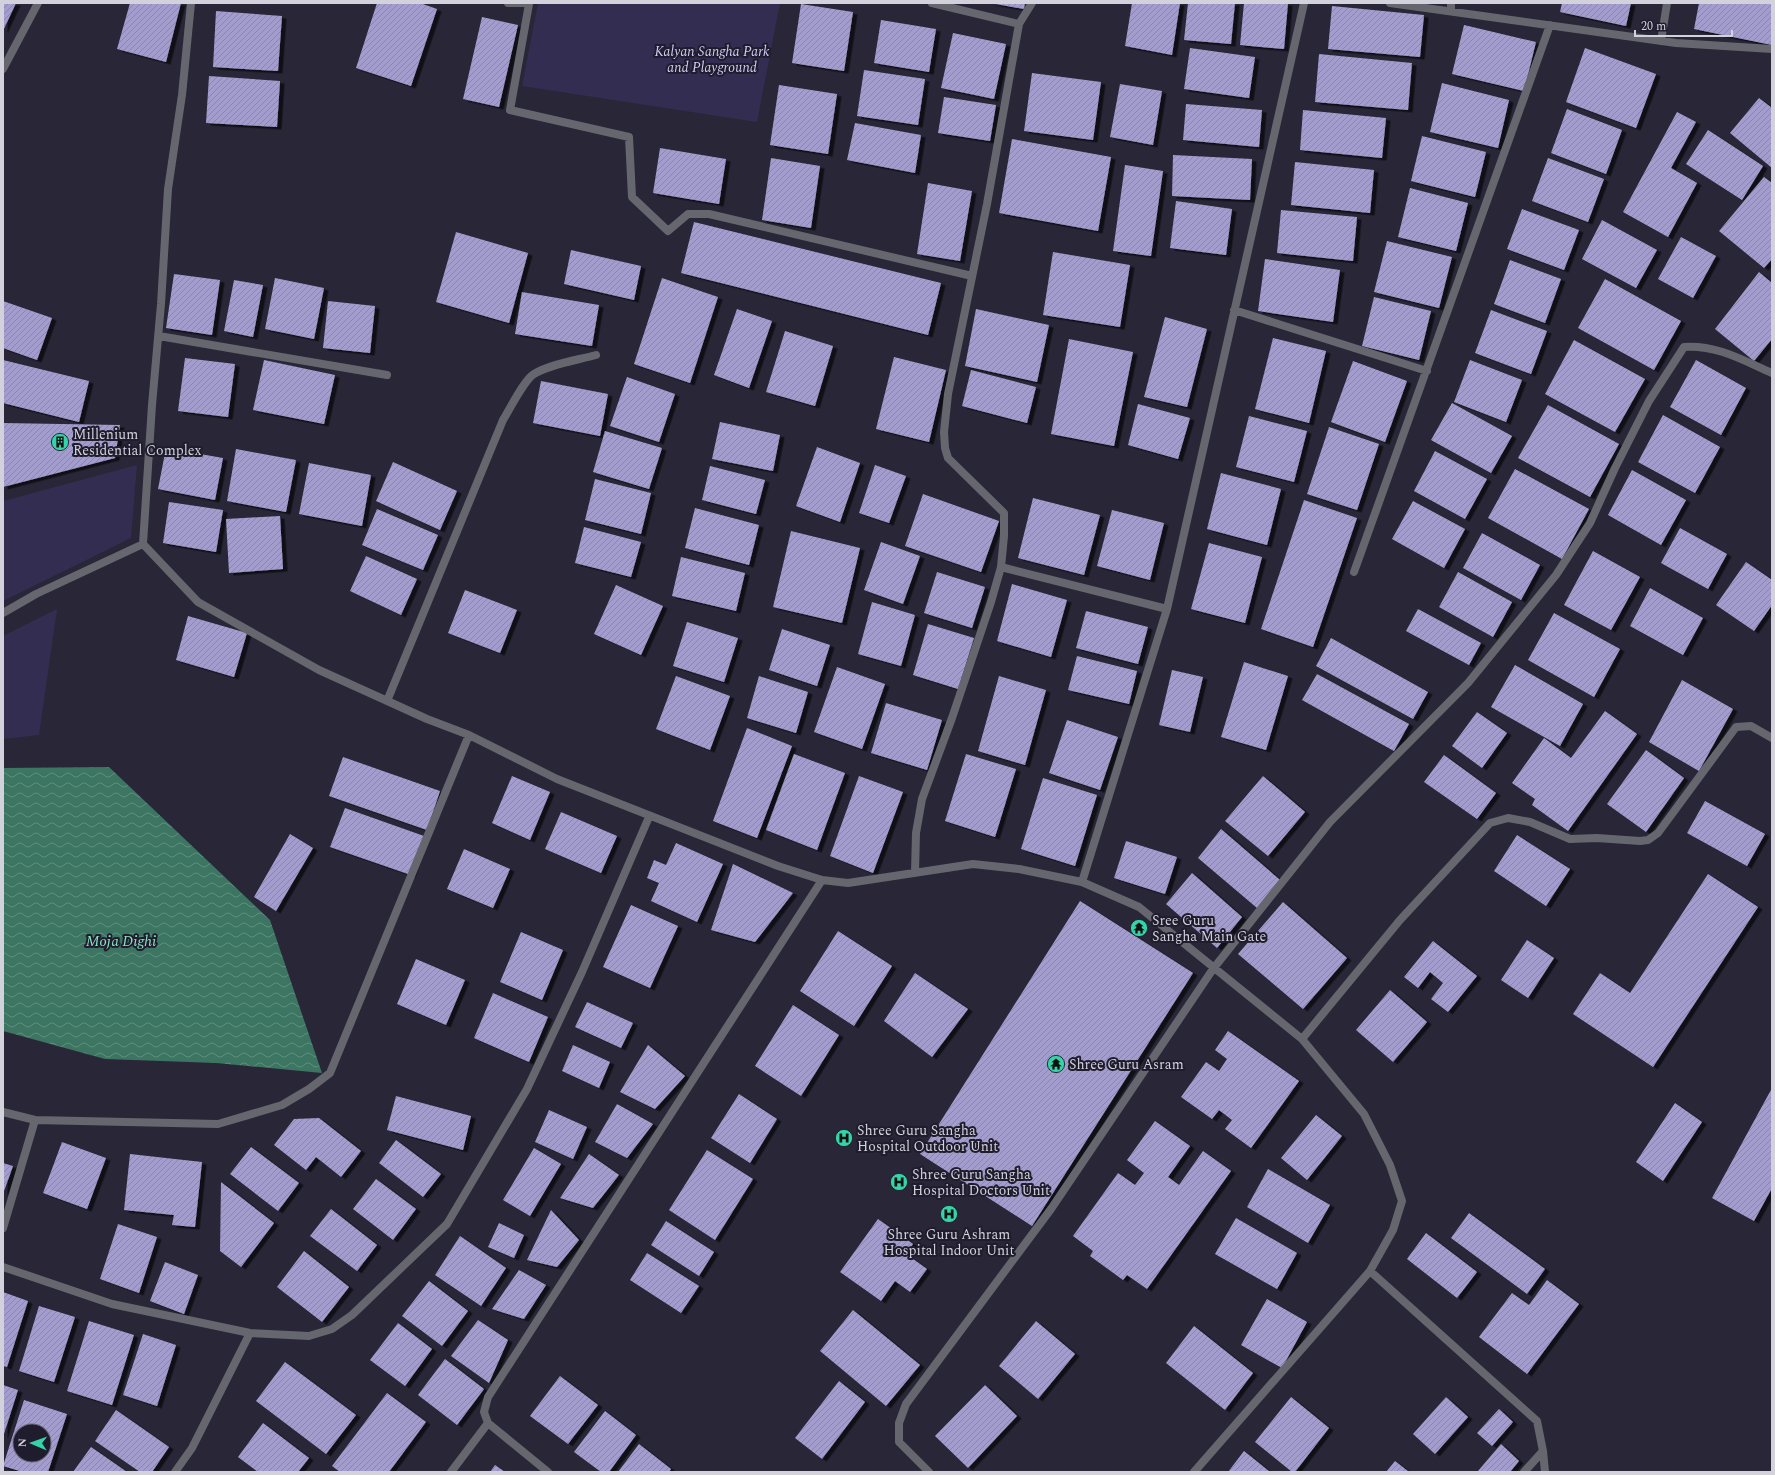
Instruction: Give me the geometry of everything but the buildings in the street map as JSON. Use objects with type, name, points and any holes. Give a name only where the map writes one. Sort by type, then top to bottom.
[{"type":"street","points":[[3,69],[38,3]]},
{"type":"street","points":[[190,3],[182,95],[168,189],[159,336],[152,405],[143,544],[198,602],[320,670],[427,719],[469,735],[557,779],[649,817],[778,866],[822,880],[848,883],[973,864],[1019,869],[1082,882],[1139,907],[1213,969],[1302,1039],[1364,1114],[1390,1165],[1402,1200],[1393,1230],[1370,1271],[1194,1472]]},
{"type":"street","points":[[508,3],[529,3],[510,110],[629,138],[632,198],[668,231],[688,214],[709,214],[972,276]]},
{"type":"street","points":[[932,3],[1019,24]]},
{"type":"street","points":[[915,872],[916,833],[922,799],[974,653],[1001,567],[1004,536],[1004,513],[948,458],[945,448],[944,432],[948,394],[986,204],[1019,24],[1032,3]]},
{"type":"street","points":[[1082,882],[1167,609],[1304,3]]},
{"type":"street","points":[[1390,3],[1451,7],[1550,25],[1661,41],[1772,49]]},
{"type":"street","points":[[1661,41],[1667,3]]},
{"type":"street","points":[[1354,572],[1428,371],[1550,25]]},
{"type":"street","points":[[1234,310],[1428,371]]},
{"type":"street","points":[[159,336],[387,375]]},
{"type":"street","points":[[929,1472],[899,1442],[899,1423],[906,1404],[1051,1209],[1213,969],[1330,822],[1468,683],[1556,575],[1590,523],[1615,468],[1649,401],[1684,346],[1700,346],[1719,350],[1772,373]]},
{"type":"street","points":[[387,701],[503,420],[519,393],[533,374],[596,355]]},
{"type":"street","points":[[3,613],[36,594],[143,544]]},
{"type":"street","points":[[1001,567],[1167,609]]},
{"type":"street","points":[[1302,1039],[1400,920],[1490,823],[1508,818],[1530,822],[1570,839],[1597,838],[1640,842],[1648,840],[1658,833],[1736,727],[1751,726],[1772,738]]},
{"type":"street","points":[[3,1112],[35,1120],[218,1124],[282,1106],[309,1089],[330,1073],[469,735]]},
{"type":"street","points":[[3,1267],[112,1304],[250,1333],[309,1336],[332,1329],[352,1314],[447,1224],[527,1089],[582,972],[649,817]]},
{"type":"street","points":[[548,1472],[488,1423],[484,1412],[488,1397],[822,880]]},
{"type":"street","points":[[3,1228],[35,1120]]},
{"type":"street","points":[[1370,1271],[1537,1421],[1543,1451],[1545,1472]]},
{"type":"street","points":[[175,1472],[192,1448],[250,1333]]},
{"type":"street","points":[[451,1472],[488,1423]]},
{"type":"street","points":[[1524,1472],[1543,1451]]},
{"type":"green space","name":"Kalyan Sangha Park and Playground","points":[[538,3],[780,3],[757,122],[522,86]]},
{"type":"green space","points":[[137,465],[131,538],[3,601],[3,501]]},
{"type":"green space","points":[[57,609],[39,735],[3,739],[3,636]]},
{"type":"water","name":"Moja Dighi","points":[[109,767],[270,920],[322,1073],[216,1063],[105,1059],[3,1031],[3,768]]},
{"type":"place","name":"Millenium Residential Complex","points":[[60,442]]},
{"type":"place","name":"Sree Guru Sangha Main Gate","points":[[1139,928]]},
{"type":"place","name":"Shree Guru Asram","points":[[1056,1064]]},
{"type":"place","name":"Shree Guru Sangha Hospital Outdoor Unit","points":[[844,1138]]},
{"type":"place","name":"Shree Guru Sangha Hospital Doctors Unit","points":[[899,1182]]},
{"type":"place","name":"Shree Guru Ashram Hospital Indoor Unit","points":[[949,1214]]}]
